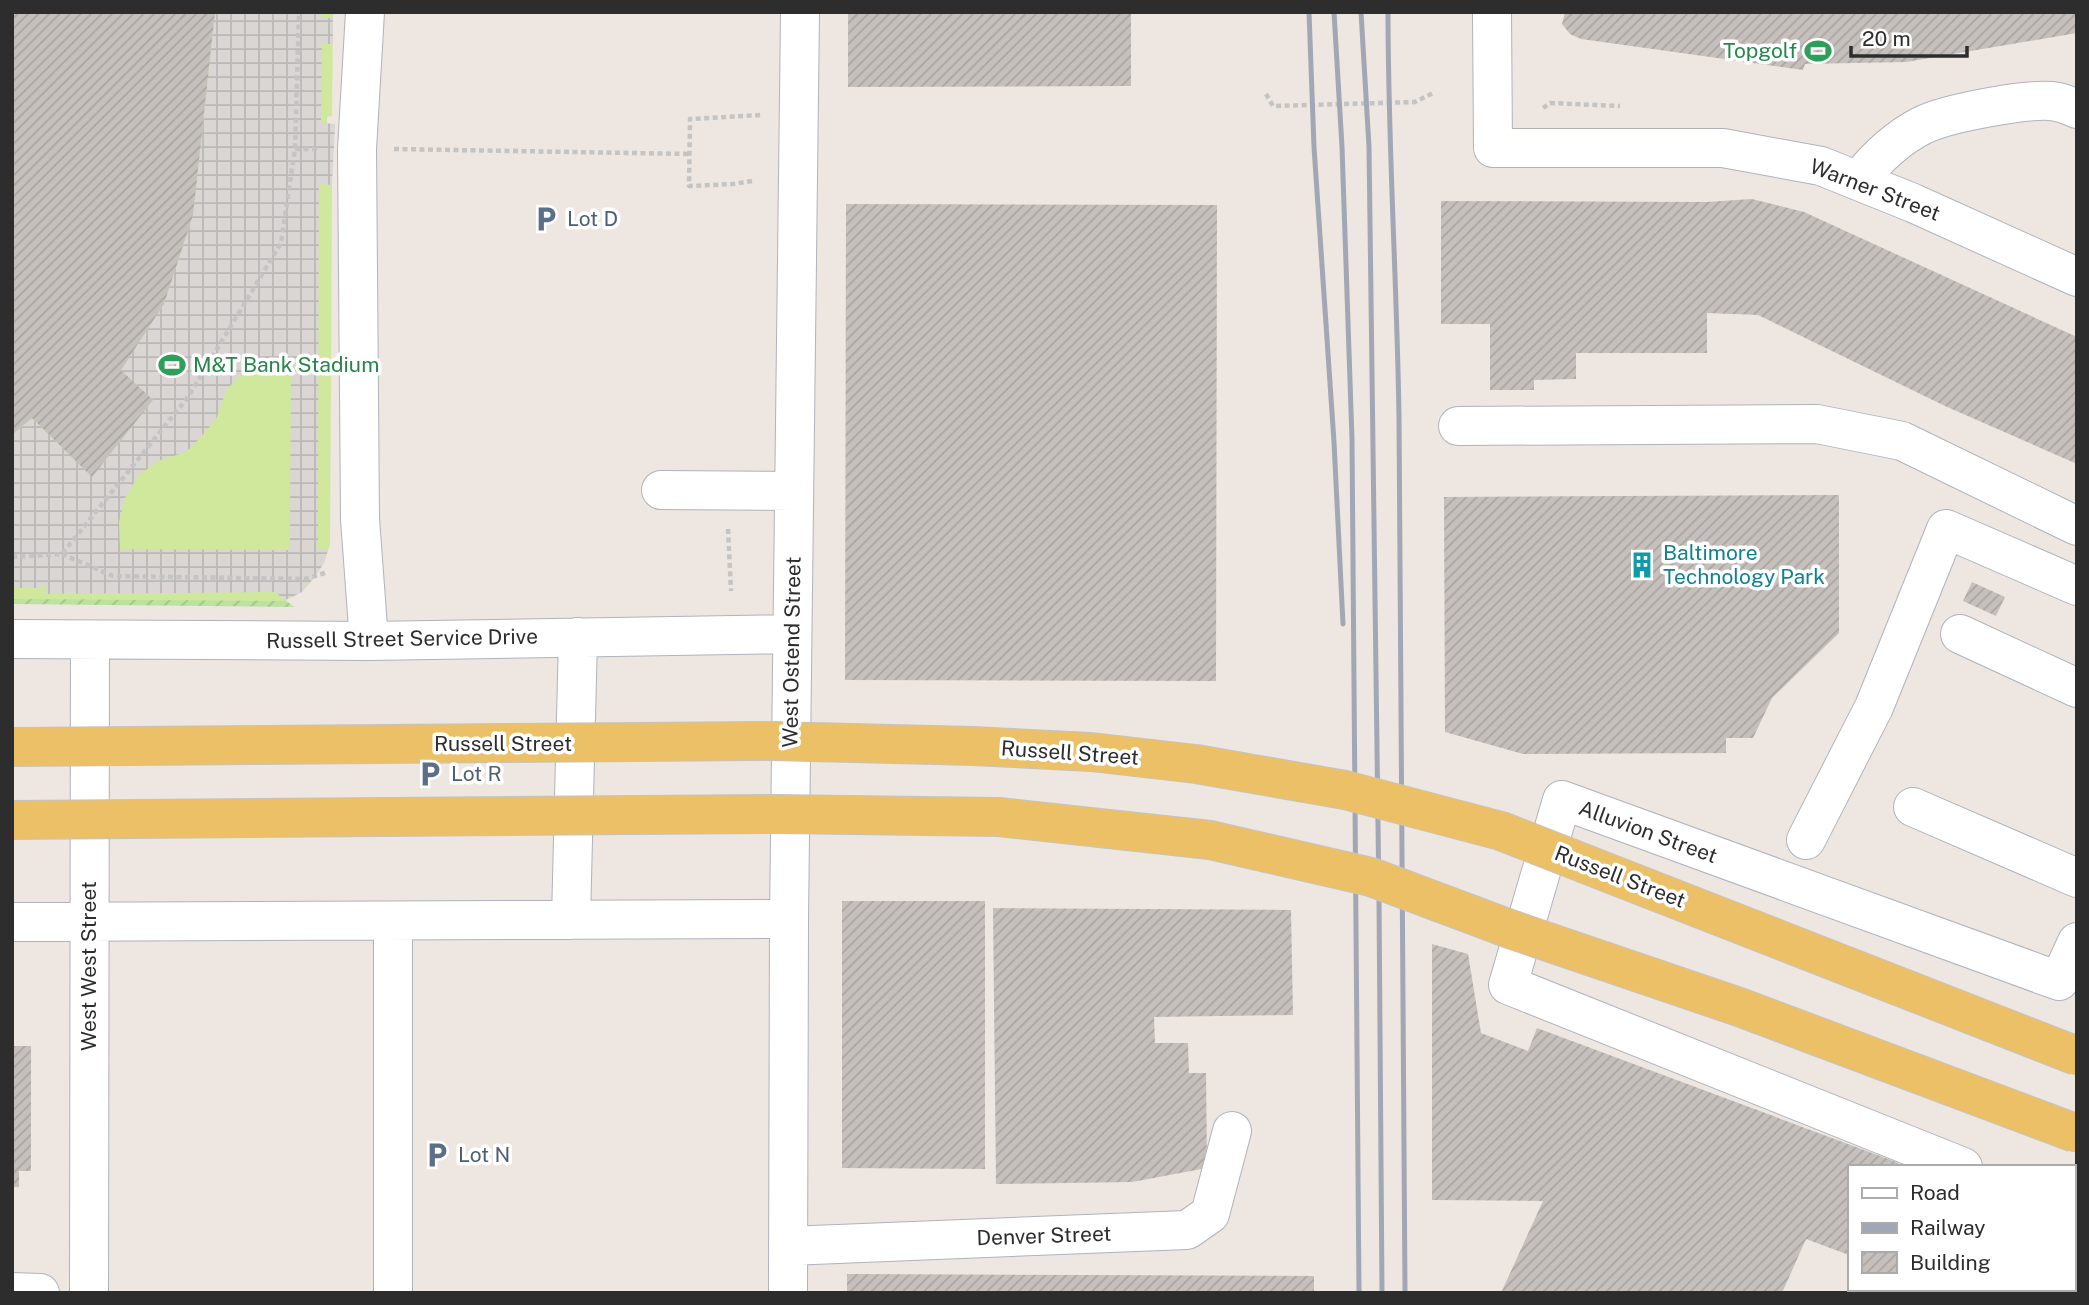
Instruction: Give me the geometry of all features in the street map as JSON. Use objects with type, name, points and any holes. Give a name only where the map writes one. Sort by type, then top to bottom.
[{"type":"main road","name":"Russell Street","points":[[12,747],[785,741],[1091,752],[1196,764],[1345,790],[1501,831],[2077,1056]]},
{"type":"main road","points":[[12,820],[776,814],[985,817],[1210,840],[1371,877],[1510,929],[1742,1008],[2075,1133]]},
{"type":"street","points":[[365,12],[357,149],[360,519],[369,641]]},
{"type":"street","name":"West Ostend Street","points":[[788,1293],[789,919],[800,12]]},
{"type":"street","name":"Warner Street","points":[[1492,12],[1493,148],[1723,148],[1821,166],[1913,203],[2077,277]]},
{"type":"street","points":[[1858,181],[1877,157],[1925,124],[1960,114],[2035,101],[2052,101],[2077,109]]},
{"type":"street","points":[[1458,426],[1817,424],[1902,442],[2077,526]]},
{"type":"street","points":[[661,490],[794,491]]},
{"type":"street","points":[[1807,840],[1874,707],[1946,529],[2077,586]]},
{"type":"street","name":"Russell Street Service Drive","points":[[12,639],[369,641],[792,634]]},
{"type":"street","points":[[1960,634],[2077,688]]},
{"type":"street","points":[[571,920],[578,638]]},
{"type":"street","name":"West West Street","points":[[89,1293],[90,640]]},
{"type":"street","name":"Alluvion Street","points":[[1958,1165],[1508,985],[1562,800],[2059,981],[2077,942]]},
{"type":"street","points":[[1913,807],[2077,878]]},
{"type":"street","points":[[12,922],[789,919]]},
{"type":"street","points":[[393,921],[393,1293]]},
{"type":"street","name":"Denver Street","points":[[788,1246],[1187,1230],[1210,1214],[1232,1131]]},
{"type":"street","points":[[12,1292],[40,1293]]},
{"type":"path","points":[[62,554],[188,397],[281,243],[295,149],[299,12]]},
{"type":"path","points":[[1266,94],[1273,106],[1415,102],[1433,93]]},
{"type":"path","points":[[752,181],[690,186],[690,119],[799,115]]},
{"type":"path","points":[[382,149],[691,154]]},
{"type":"path","points":[[728,520],[731,591]]},
{"type":"path","points":[[12,556],[62,554],[113,576],[305,579],[363,561]]},
{"type":"green space","name":"M&T Bank Stadium","points":[[12,12],[333,12],[332,116],[327,117],[327,184],[332,185],[330,545],[313,579],[292,597],[283,601],[12,599]]},
{"type":"green space","points":[[12,588],[275,592],[294,607],[12,604]]},
{"type":"shaded area","points":[[215,12],[322,12],[322,18],[333,18],[333,44],[322,44],[321,123],[335,124],[332,185],[319,184],[318,549],[328,550],[324,563],[302,592],[285,600],[275,592],[46,594],[45,585],[41,585],[41,588],[12,588],[12,435],[32,418],[92,477],[153,400],[121,370],[164,304],[193,215]],"holes":[[[291,363],[290,550],[120,549],[119,522],[125,498],[138,476],[158,461],[186,452],[216,419],[227,389],[238,378],[256,367]]]},
{"type":"building","points":[[12,12],[215,12],[193,215],[164,304],[121,370],[153,400],[92,477],[32,418],[12,435]]},
{"type":"building","points":[[848,12],[1131,12],[1131,86],[848,87]]},
{"type":"building","name":"Topgolf","points":[[1565,12],[2077,12],[2077,33],[1906,62],[1805,64],[1803,70],[1581,39],[1570,34],[1562,24]]},
{"type":"building","points":[[1752,199],[1804,212],[2077,337],[2077,464],[1945,406],[1758,315],[1707,313],[1707,353],[1576,353],[1576,379],[1534,380],[1534,390],[1490,390],[1490,324],[1441,324],[1441,201],[1707,202]]},
{"type":"building","points":[[846,204],[1217,205],[1216,681],[845,680]]},
{"type":"building","name":"Baltimore Technology Park","points":[[1839,495],[1839,633],[1772,698],[1753,738],[1726,738],[1726,753],[1523,754],[1445,732],[1444,497]]},
{"type":"building","points":[[1972,582],[2005,597],[1996,616],[1963,601]]},
{"type":"building","points":[[842,901],[985,901],[985,1169],[842,1168]]},
{"type":"building","points":[[993,908],[1291,910],[1293,1015],[1154,1017],[1155,1043],[1188,1043],[1189,1073],[1206,1073],[1207,1168],[1132,1182],[996,1184]]},
{"type":"building","points":[[1432,944],[1468,954],[1481,1033],[1528,1051],[1537,1028],[1899,1163],[1848,1165],[1848,1255],[1806,1239],[1782,1293],[1501,1293],[1543,1201],[1432,1200]]},
{"type":"building","points":[[12,1046],[31,1046],[31,1171],[19,1171],[19,1187],[12,1187]]},
{"type":"building","points":[[2077,1228],[2077,1293],[2033,1293],[2075,1291]]},
{"type":"building","points":[[847,1274],[1314,1276],[1314,1293],[847,1293]]},
{"type":"railway","points":[[1309,12],[1314,147],[1343,624]]},
{"type":"railway","points":[[1334,12],[1342,147],[1352,439],[1359,1293]]},
{"type":"railway","points":[[1361,12],[1369,147],[1382,1293]]},
{"type":"railway","points":[[1388,12],[1399,417],[1405,1293]]},
{"type":"place","name":"Topgolf","points":[[1818,51]]},
{"type":"place","name":"Lot D","points":[[546,219]]},
{"type":"place","name":"M&T Bank Stadium","points":[[172,365]]},
{"type":"place","name":"Baltimore Technology Park","points":[[1642,565]]},
{"type":"place","name":"Lot R","points":[[430,774]]},
{"type":"place","name":"Lot N","points":[[437,1155]]}]
